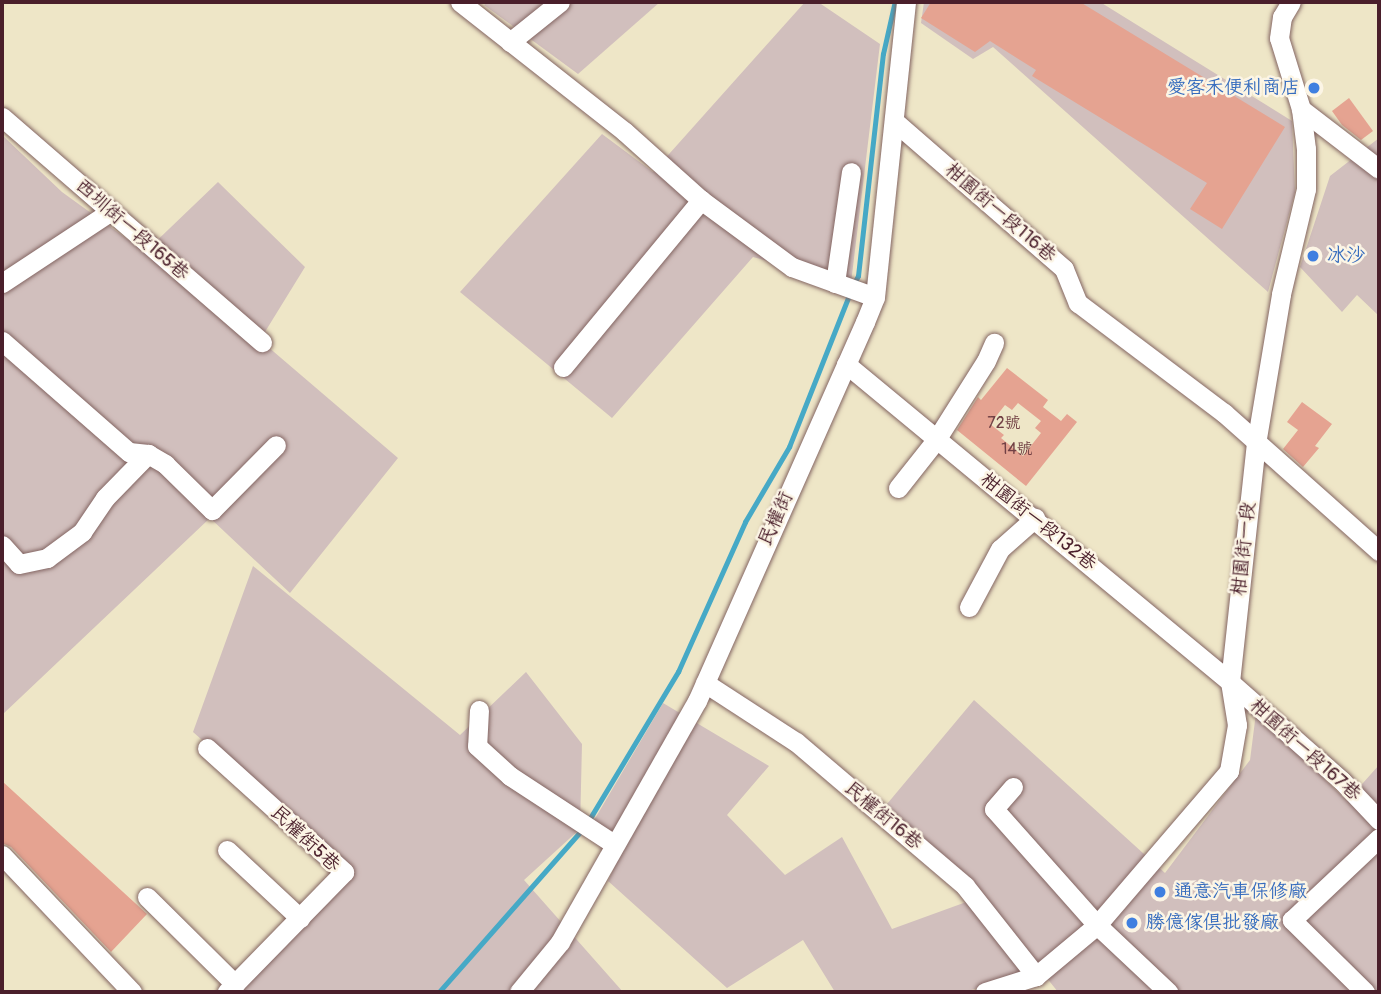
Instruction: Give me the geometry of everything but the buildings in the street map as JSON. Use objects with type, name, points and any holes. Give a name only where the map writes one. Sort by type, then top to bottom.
[{"type":"street","points":[[460,2],[625,132],[701,200],[792,267],[875,297]]},
{"type":"street","points":[[510,42],[560,2]]},
{"type":"street","name":"民權街","points":[[519,992],[559,942],[705,682],[875,297],[905,2]]},
{"type":"street","name":"柑園街一段","points":[[985,992],[1037,976],[1097,925],[1229,771],[1237,725],[1230,682],[1256,444],[1281,294],[1306,189],[1306,149],[1301,109],[1279,38],[1282,17],[1292,2]]},
{"type":"street","points":[[1301,109],[1379,169]]},
{"type":"street","name":"西圳街一段165巷","points":[[2,117],[262,342]]},
{"type":"street","name":"柑園街一段116巷","points":[[894,121],[1064,269],[1078,303],[1224,412],[1256,444],[1379,551]]},
{"type":"street","points":[[835,283],[851,172]]},
{"type":"street","points":[[564,367],[701,200]]},
{"type":"street","points":[[2,283],[111,211]]},
{"type":"street","points":[[2,341],[129,452],[148,454],[165,464],[212,510],[276,445]]},
{"type":"street","points":[[898,488],[936,440],[986,361],[994,343]]},
{"type":"street","name":"柑園街一段132巷","points":[[846,364],[1230,682]]},
{"type":"street","points":[[2,545],[19,564],[47,558],[82,532],[105,498],[148,454]]},
{"type":"street","points":[[969,607],[1000,549],[1035,518]]},
{"type":"street","name":"民權街16巷","points":[[705,682],[796,742],[965,886],[1037,976]]},
{"type":"street","name":"柑園街一段167巷","points":[[1230,682],[1342,781],[1379,820]]},
{"type":"street","points":[[479,710],[477,746],[510,776],[614,844]]},
{"type":"street","name":"民權街5巷","points":[[207,748],[344,872],[231,988]]},
{"type":"street","points":[[1013,787],[994,809],[1097,925],[1168,992]]},
{"type":"street","points":[[1365,992],[1292,920],[1379,838]]},
{"type":"street","points":[[227,849],[300,918]]},
{"type":"street","points":[[2,855],[132,992]]},
{"type":"street","points":[[147,897],[231,988]]},
{"type":"shaded area","points":[[488,2],[660,2],[578,74],[484,5]]},
{"type":"shaded area","points":[[805,2],[818,2],[880,44],[851,283],[753,257],[612,418],[460,292],[602,134],[653,172]]},
{"type":"shaded area","points":[[924,2],[1100,2],[1292,121],[1295,192],[1268,292],[993,47],[973,59],[921,23]]},
{"type":"shaded area","points":[[2,135],[62,192],[145,252],[218,182],[305,267],[260,340],[398,458],[290,593],[210,518],[2,715]]},
{"type":"shaded area","points":[[1379,138],[1379,316],[1357,295],[1342,312],[1300,267],[1330,176]]},
{"type":"shaded area","points":[[253,566],[460,735],[526,672],[582,744],[580,829],[524,880],[623,992],[241,992],[352,872],[193,732]]},
{"type":"shaded area","points":[[974,700],[1165,873],[1250,760],[1256,713],[1347,801],[1379,765],[1379,992],[1058,992],[970,882],[882,810]]},
{"type":"shaded area","points":[[663,703],[769,766],[727,815],[785,875],[842,837],[892,929],[969,901],[1030,974],[964,992],[835,992],[803,940],[727,988],[608,881],[626,842],[593,822]]},
{"type":"waterway","points":[[853,285],[858,276],[883,54],[894,5]]},
{"type":"waterway","points":[[589,820],[678,672],[745,522],[789,447],[850,293]]},
{"type":"waterway","points":[[439,992],[582,830]]},
{"type":"place","name":"愛客禾便利商店","points":[[1314,88]]},
{"type":"place","name":"冰沙","points":[[1313,256]]},
{"type":"place","name":"通意汽車保修廠","points":[[1160,892]]},
{"type":"place","name":"勝億傢俱批發廠","points":[[1132,923]]}]
